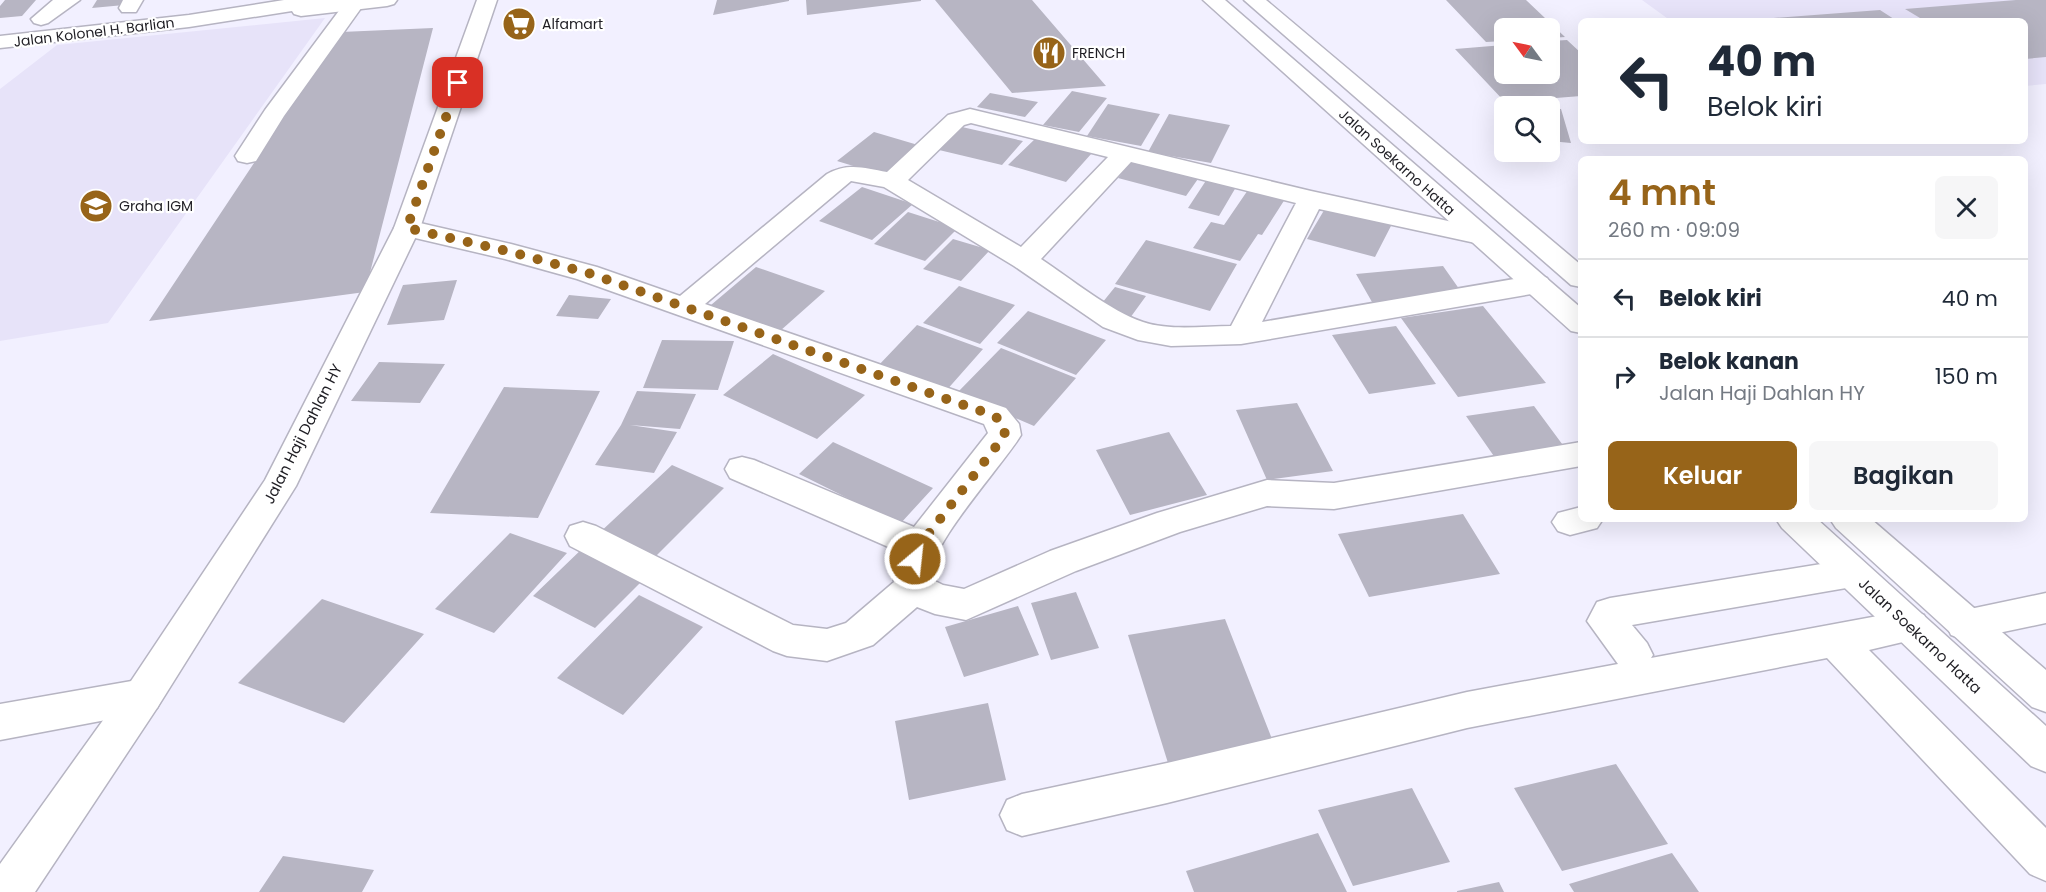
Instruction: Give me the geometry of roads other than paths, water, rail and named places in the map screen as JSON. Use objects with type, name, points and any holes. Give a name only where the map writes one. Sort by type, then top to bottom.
[{"type":"main road","points":[[41,20],[60,4],[70,0]]},
{"type":"main road","points":[[193,20],[323,0]]},
{"type":"main road","points":[[193,20],[387,0]]},
{"type":"main road","name":"Jalan Haji Dahlan HY","points":[[8,892],[143,696],[279,486],[407,228],[488,0]]},
{"type":"main road","name":"Jalan Soekarno Hatta","points":[[1213,0],[1578,321]]},
{"type":"main road","name":"Jalan Soekarno Hatta","points":[[1254,0],[1578,276]]},
{"type":"main road","name":"Jalan Kolonel H. Barlian","points":[[0,24],[41,20],[138,4]]},
{"type":"main road","points":[[247,156],[273,115],[354,4]]},
{"type":"main road","name":"Jalan Kolonel H. Barlian","points":[[0,42],[193,20]]},
{"type":"main road","points":[[892,181],[956,120],[970,116],[1311,199],[1480,236]]},
{"type":"main road","points":[[1024,260],[1125,154]]},
{"type":"main road","points":[[686,306],[836,179],[845,174],[854,173],[892,181],[1024,260],[1113,320],[1138,331],[1171,336],[1241,335],[1537,284]]},
{"type":"main road","points":[[1241,335],[1311,199]]},
{"type":"main road","points":[[407,228],[511,252],[588,273],[995,416],[1003,424],[1005,435],[920,545],[911,573],[914,587],[935,599],[966,605],[1063,561],[1169,522],[1266,493],[1334,496],[1578,455]]},
{"type":"main road","points":[[742,469],[920,545]]},
{"type":"main road","name":"Jalan Soekarno Hatta","points":[[1797,522],[2046,753]]},
{"type":"main road","points":[[1851,522],[2046,695]]},
{"type":"main road","points":[[583,536],[787,640],[827,645],[859,634],[914,587]]},
{"type":"main road","points":[[1633,655],[1606,621],[1610,613],[1852,573]]},
{"type":"main road","points":[[1965,624],[2046,608]]},
{"type":"main road","points":[[1022,815],[1179,780],[1467,710],[1910,626]]},
{"type":"main road","points":[[1836,640],[2046,859]]},
{"type":"main road","points":[[0,722],[143,696]]},
{"type":"place","name":"Alfamart","points":[[519,24]]},
{"type":"place","name":"FRENCH","points":[[1049,53]]},
{"type":"place","name":"Graha IGM","points":[[96,206]]}]
